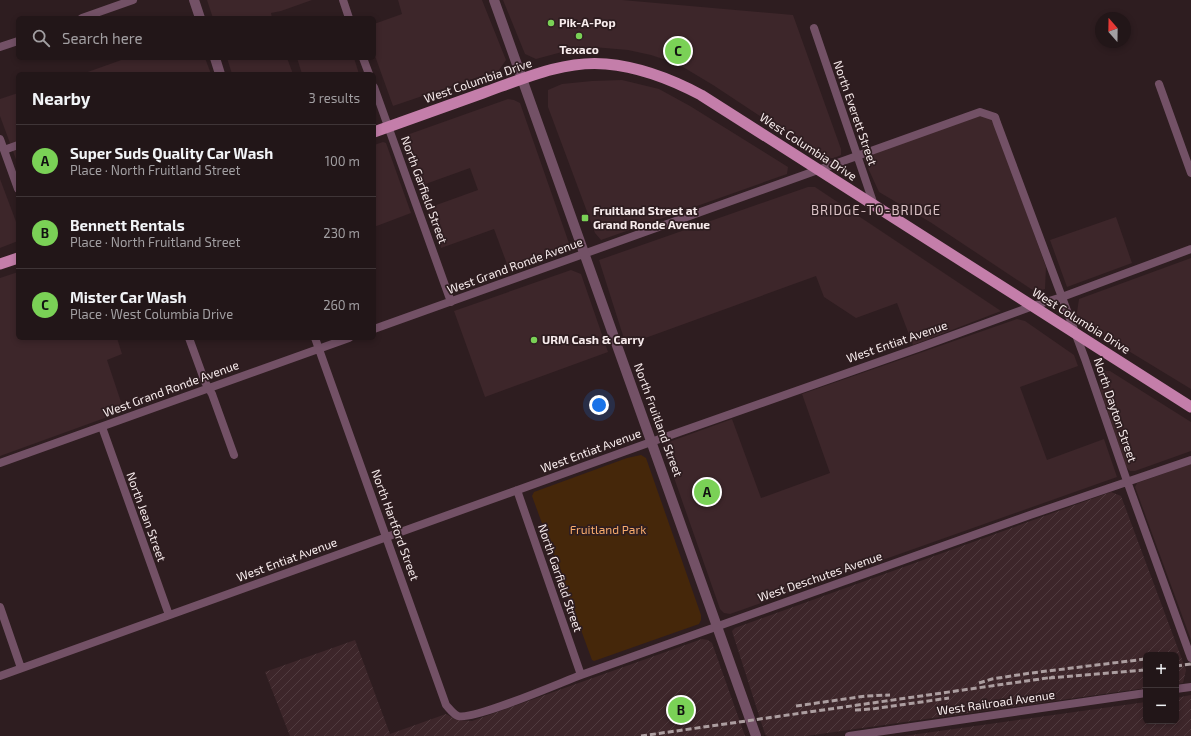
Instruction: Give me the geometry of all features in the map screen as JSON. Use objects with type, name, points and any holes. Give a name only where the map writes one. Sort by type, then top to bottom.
[{"type":"main road","name":"West Columbia Drive","points":[[376,131],[522,79],[566,66],[605,63],[651,72],[674,80],[701,95],[1191,407]]},
{"type":"main road","points":[[0,264],[16,259]]},
{"type":"street","points":[[88,16],[133,0]]},
{"type":"street","points":[[194,0],[199,16]]},
{"type":"street","points":[[342,0],[348,16]]},
{"type":"street","name":"North Fruitland Street","points":[[494,0],[756,736]]},
{"type":"street","name":"North Everett Street","points":[[814,28],[874,205]]},
{"type":"street","points":[[0,47],[16,42]]},
{"type":"street","points":[[216,60],[219,72]]},
{"type":"street","points":[[364,60],[368,72]]},
{"type":"street","points":[[1159,84],[1191,173]]},
{"type":"street","name":"North Garfield Street","points":[[376,94],[451,302]]},
{"type":"street","name":"West Grand Ronde Avenue","points":[[376,328],[980,112]]},
{"type":"street","name":"North Dayton Street","points":[[980,112],[995,118],[1062,297],[1191,658]]},
{"type":"street","points":[[0,139],[16,183]]},
{"type":"street","points":[[4,150],[16,146]]},
{"type":"street","name":"West Entiat Avenue","points":[[0,676],[651,442],[1062,297],[1191,249]]},
{"type":"street","points":[[190,340],[205,382],[212,394],[234,455]]},
{"type":"street","name":"North Hartford Street","points":[[316,340],[446,705],[458,716]]},
{"type":"street","name":"West Grand Ronde Avenue","points":[[0,463],[344,340]]},
{"type":"street","name":"North Jean Street","points":[[102,427],[169,615]]},
{"type":"street","name":"West Deschutes Avenue","points":[[458,716],[478,714],[717,626],[1127,481],[1191,460]]},
{"type":"street","name":"North Garfield Street","points":[[517,490],[581,675]]},
{"type":"street","points":[[0,607],[21,668]]},
{"type":"street","points":[[1179,688],[1191,686]]},
{"type":"street","name":"West Railroad Avenue","points":[[848,736],[1143,693]]},
{"type":"shaded area","points":[[207,0],[312,0],[271,13],[272,16],[212,16]]},
{"type":"shaded area","points":[[398,0],[482,0],[506,60],[499,70],[393,106],[376,59],[376,23],[402,14]]},
{"type":"shaded area","points":[[503,0],[622,0],[793,15],[841,149],[841,155],[834,158],[823,158],[713,85],[678,64],[651,55],[628,50],[593,47],[562,52],[536,59],[525,54]]},
{"type":"shaded area","points":[[121,60],[206,60],[210,72],[88,72]]},
{"type":"shaded area","points":[[228,60],[288,60],[292,72],[231,72]]},
{"type":"shaded area","points":[[298,60],[355,60],[358,72],[301,72]]},
{"type":"shaded area","points":[[622,80],[659,89],[690,106],[788,167],[787,174],[601,240],[595,233],[548,107],[548,90],[562,84]]},
{"type":"shaded area","points":[[16,94],[16,160],[0,116],[0,99]]},
{"type":"shaded area","points":[[508,99],[520,103],[571,249],[510,272],[494,229],[441,248],[428,208],[478,190],[470,168],[420,186],[402,141],[404,136]]},
{"type":"shaded area","points":[[990,111],[1046,267],[1045,289],[1038,291],[1031,289],[930,222],[879,192],[863,157]]},
{"type":"shaded area","points":[[383,142],[386,143],[411,213],[376,226],[376,144]]},
{"type":"shaded area","points":[[0,179],[16,222],[16,242],[0,248]]},
{"type":"shaded area","points":[[808,187],[815,187],[1001,311],[913,345],[897,303],[856,318],[824,297],[816,276],[626,345],[599,260]]},
{"type":"shaded area","points":[[1116,217],[1132,263],[1067,287],[1050,240]]},
{"type":"shaded area","points":[[1191,258],[1191,389],[1076,319],[1079,299]]},
{"type":"shaded area","points":[[571,270],[581,274],[608,352],[485,397],[454,311]]},
{"type":"shaded area","points":[[16,273],[16,340],[118,340],[122,354],[107,360],[124,411],[0,456],[0,278]]},
{"type":"shaded area","points":[[1017,319],[1025,321],[1074,355],[1078,366],[1020,387],[1047,460],[1104,439],[1117,477],[730,614],[724,613],[720,609],[664,449],[666,443],[732,419],[761,498],[830,473],[802,394]]},
{"type":"shaded area","points":[[1110,371],[1191,422],[1191,451],[1135,471],[1130,471],[1126,467],[1100,389],[1099,379],[1101,373]]},
{"type":"shaded area","points":[[1191,464],[1191,640],[1135,487],[1137,483]]},
{"type":"shaded area","points":[[1111,492],[1121,496],[1186,670],[1183,683],[1179,684],[1179,652],[1143,652],[1143,688],[806,736],[767,736],[765,734],[732,631],[735,628]]},
{"type":"shaded area","points":[[702,639],[708,640],[712,643],[745,736],[290,736],[265,672],[355,640],[390,734],[446,714],[457,720],[472,721]]},
{"type":"shaded area","points":[[1191,695],[1191,736],[904,736],[1143,702],[1143,724],[1179,724],[1179,697]]},
{"type":"green space","name":"Fruitland Park","points":[[641,455],[646,458],[701,615],[701,620],[699,624],[594,661],[592,660],[532,496],[534,492],[627,458]]},
{"type":"railway","points":[[979,683],[992,679],[1031,673],[1143,659]]},
{"type":"railway","points":[[1179,666],[1191,664]]},
{"type":"railway","points":[[1049,678],[1143,670]]},
{"type":"railway","points":[[641,736],[1054,677]]},
{"type":"railway","points":[[796,706],[866,696],[890,695]]},
{"type":"railway","points":[[855,710],[949,698]]},
{"type":"place","name":"Pik-A-Pop","points":[[551,23]]},
{"type":"place","name":"Texaco","points":[[579,36]]},
{"type":"place","name":"Mister Car Wash","points":[[678,51]]},
{"type":"place","name":"Fruitland Street at Grand Ronde Avenue","points":[[585,218]]},
{"type":"place","name":"URM Cash & Carry","points":[[534,340]]},
{"type":"place","name":"Super Suds Quality Car Wash","points":[[707,492]]},
{"type":"place","name":"Bennett Rentals","points":[[681,710]]},
{"type":"district","name":"BRIDGE-TO-BRIDGE","points":[[876,210]]}]
